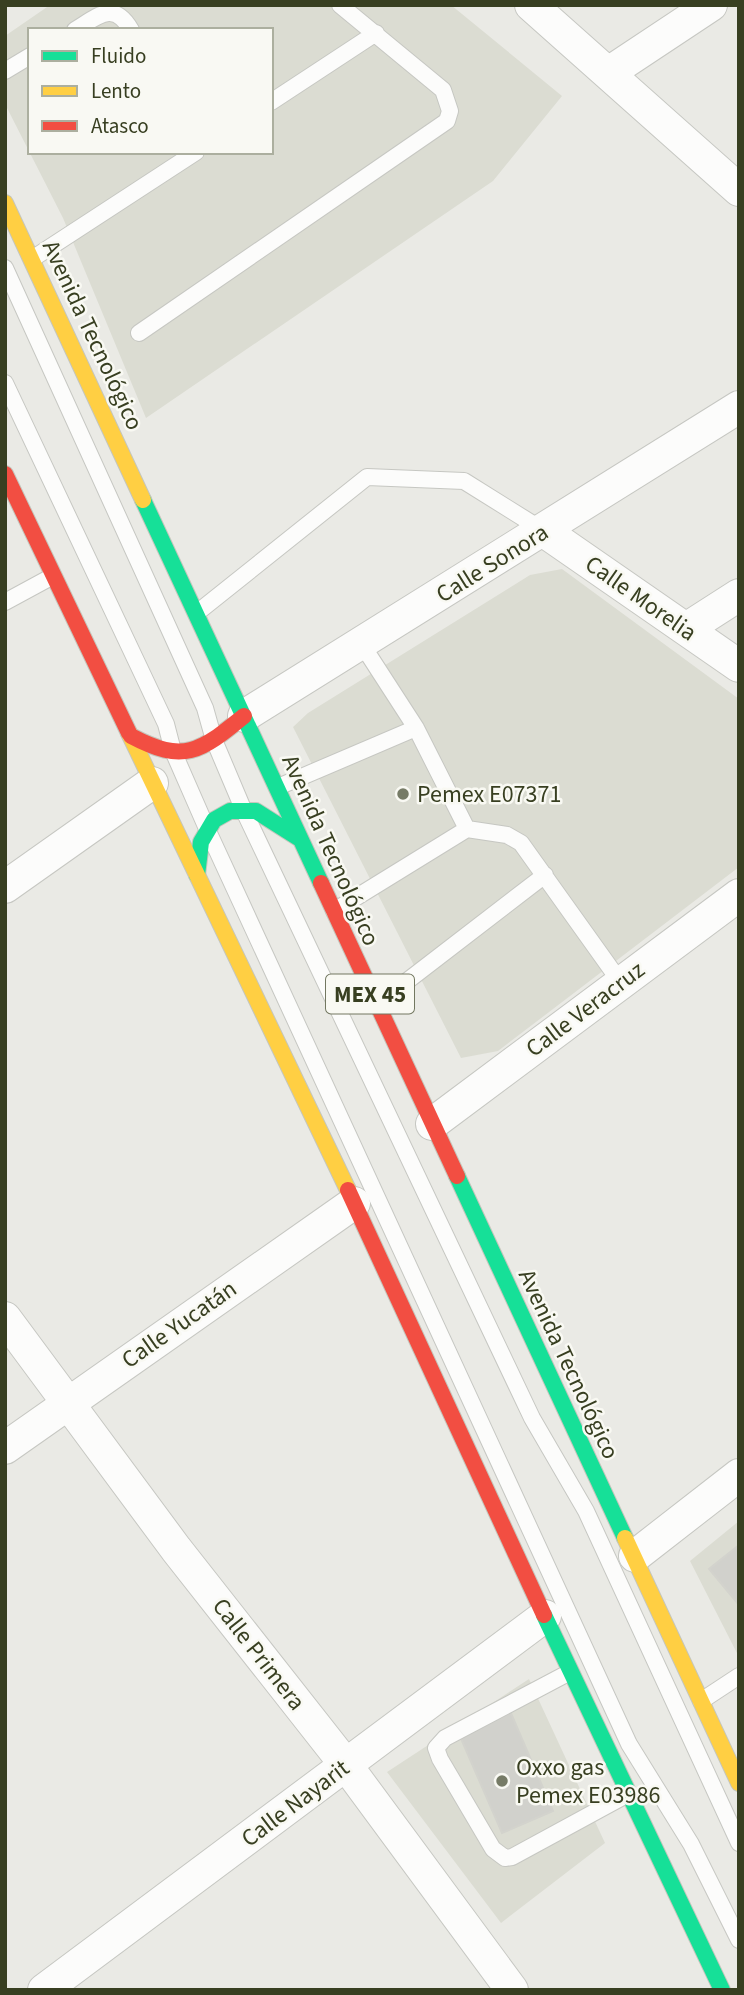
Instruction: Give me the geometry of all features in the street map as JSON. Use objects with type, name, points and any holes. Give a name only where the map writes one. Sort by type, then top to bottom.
[{"type":"main road","name":"Avenida Tecnológico","points":[[5,203],[198,612],[374,1001],[739,1783]]},
{"type":"main road","points":[[5,474],[10,499],[53,576],[131,736],[354,1203],[570,1671],[722,1990]]},
{"type":"main road","points":[[131,736],[166,752],[194,750],[214,740],[244,716]]},
{"type":"main road","points":[[197,875],[201,842],[214,820],[230,811],[256,811],[300,839]]},
{"type":"street","points":[[531,5],[610,72],[739,190]]},
{"type":"street","points":[[610,72],[711,5]]},
{"type":"street","name":"Calle Sonora","points":[[244,716],[739,407]]},
{"type":"street","name":"Calle Morelia","points":[[544,531],[739,666]]},
{"type":"street","points":[[687,629],[739,595]]},
{"type":"street","points":[[5,887],[152,783]]},
{"type":"street","name":"Calle Veracruz","points":[[432,1124],[739,895]]},
{"type":"street","name":"Calle Yucatán","points":[[5,1448],[354,1203]]},
{"type":"street","name":"Calle Primera","points":[[5,1318],[176,1549],[346,1765],[512,1990]]},
{"type":"street","points":[[635,1556],[739,1475]]},
{"type":"street","name":"Calle Nayarit","points":[[44,1990],[545,1616]]},
{"type":"lane","points":[[139,333],[447,121],[450,111],[443,90],[340,5]]},
{"type":"lane","points":[[78,28],[106,12],[113,11],[121,16],[130,28]]},
{"type":"lane","points":[[273,101],[376,33]]},
{"type":"lane","points":[[5,71],[28,57]]},
{"type":"lane","points":[[32,259],[192,154]]},
{"type":"lane","points":[[5,268],[205,709],[214,740],[244,811],[532,1418],[586,1511],[739,1843]]},
{"type":"lane","points":[[5,383],[166,724],[173,751],[208,831],[629,1744],[691,1844],[739,1940]]},
{"type":"lane","points":[[198,612],[367,477],[464,481],[544,531]]},
{"type":"lane","points":[[5,602],[53,576]]},
{"type":"lane","points":[[362,643],[415,728],[467,829]]},
{"type":"lane","points":[[278,788],[415,728]]},
{"type":"lane","points":[[334,911],[467,829],[513,837],[545,874],[621,983]]},
{"type":"lane","points":[[374,1001],[402,985],[545,874]]},
{"type":"lane","points":[[570,1671],[445,1738],[436,1748],[440,1759],[492,1849],[505,1858],[512,1857],[630,1793]]},
{"type":"lane","points":[[701,1701],[739,1676]]},
{"type":"shaded area","points":[[50,5],[451,5],[562,96],[493,181],[146,418],[63,218],[30,154],[273,154],[273,28],[28,28],[28,149],[5,104],[5,36]]},
{"type":"shaded area","points":[[562,569],[739,699],[739,867],[498,1051],[461,1058],[293,727],[308,713],[530,575]]},
{"type":"shaded area","points":[[739,1521],[739,1657],[690,1561]]},
{"type":"shaded area","points":[[529,1679],[605,1843],[501,1923],[387,1772]]},
{"type":"building","points":[[739,1545],[739,1605],[709,1569]]},
{"type":"building","points":[[510,1711],[553,1811],[502,1833],[459,1734]]},
{"type":"traffic: fast","points":[[143,500],[321,883]]},
{"type":"traffic: fast","points":[[197,875],[201,842],[214,820],[230,811],[256,811],[300,839]]},
{"type":"traffic: fast","points":[[457,1176],[625,1538]]},
{"type":"traffic: fast","points":[[544,1615],[722,1990]]},
{"type":"traffic: slow","points":[[5,203],[143,500]]},
{"type":"traffic: slow","points":[[129,733],[348,1190]]},
{"type":"traffic: slow","points":[[625,1538],[739,1783]]},
{"type":"traffic: jam","points":[[5,474],[129,733]]},
{"type":"traffic: jam","points":[[131,736],[165,750],[191,750],[203,746],[244,716]]},
{"type":"traffic: jam","points":[[321,883],[457,1176]]},
{"type":"traffic: jam","points":[[348,1190],[544,1615]]},
{"type":"place","name":"Pemex E07371","points":[[403,794]]},
{"type":"place","name":"Oxxo gas Pemex E03986","points":[[502,1781]]}]
